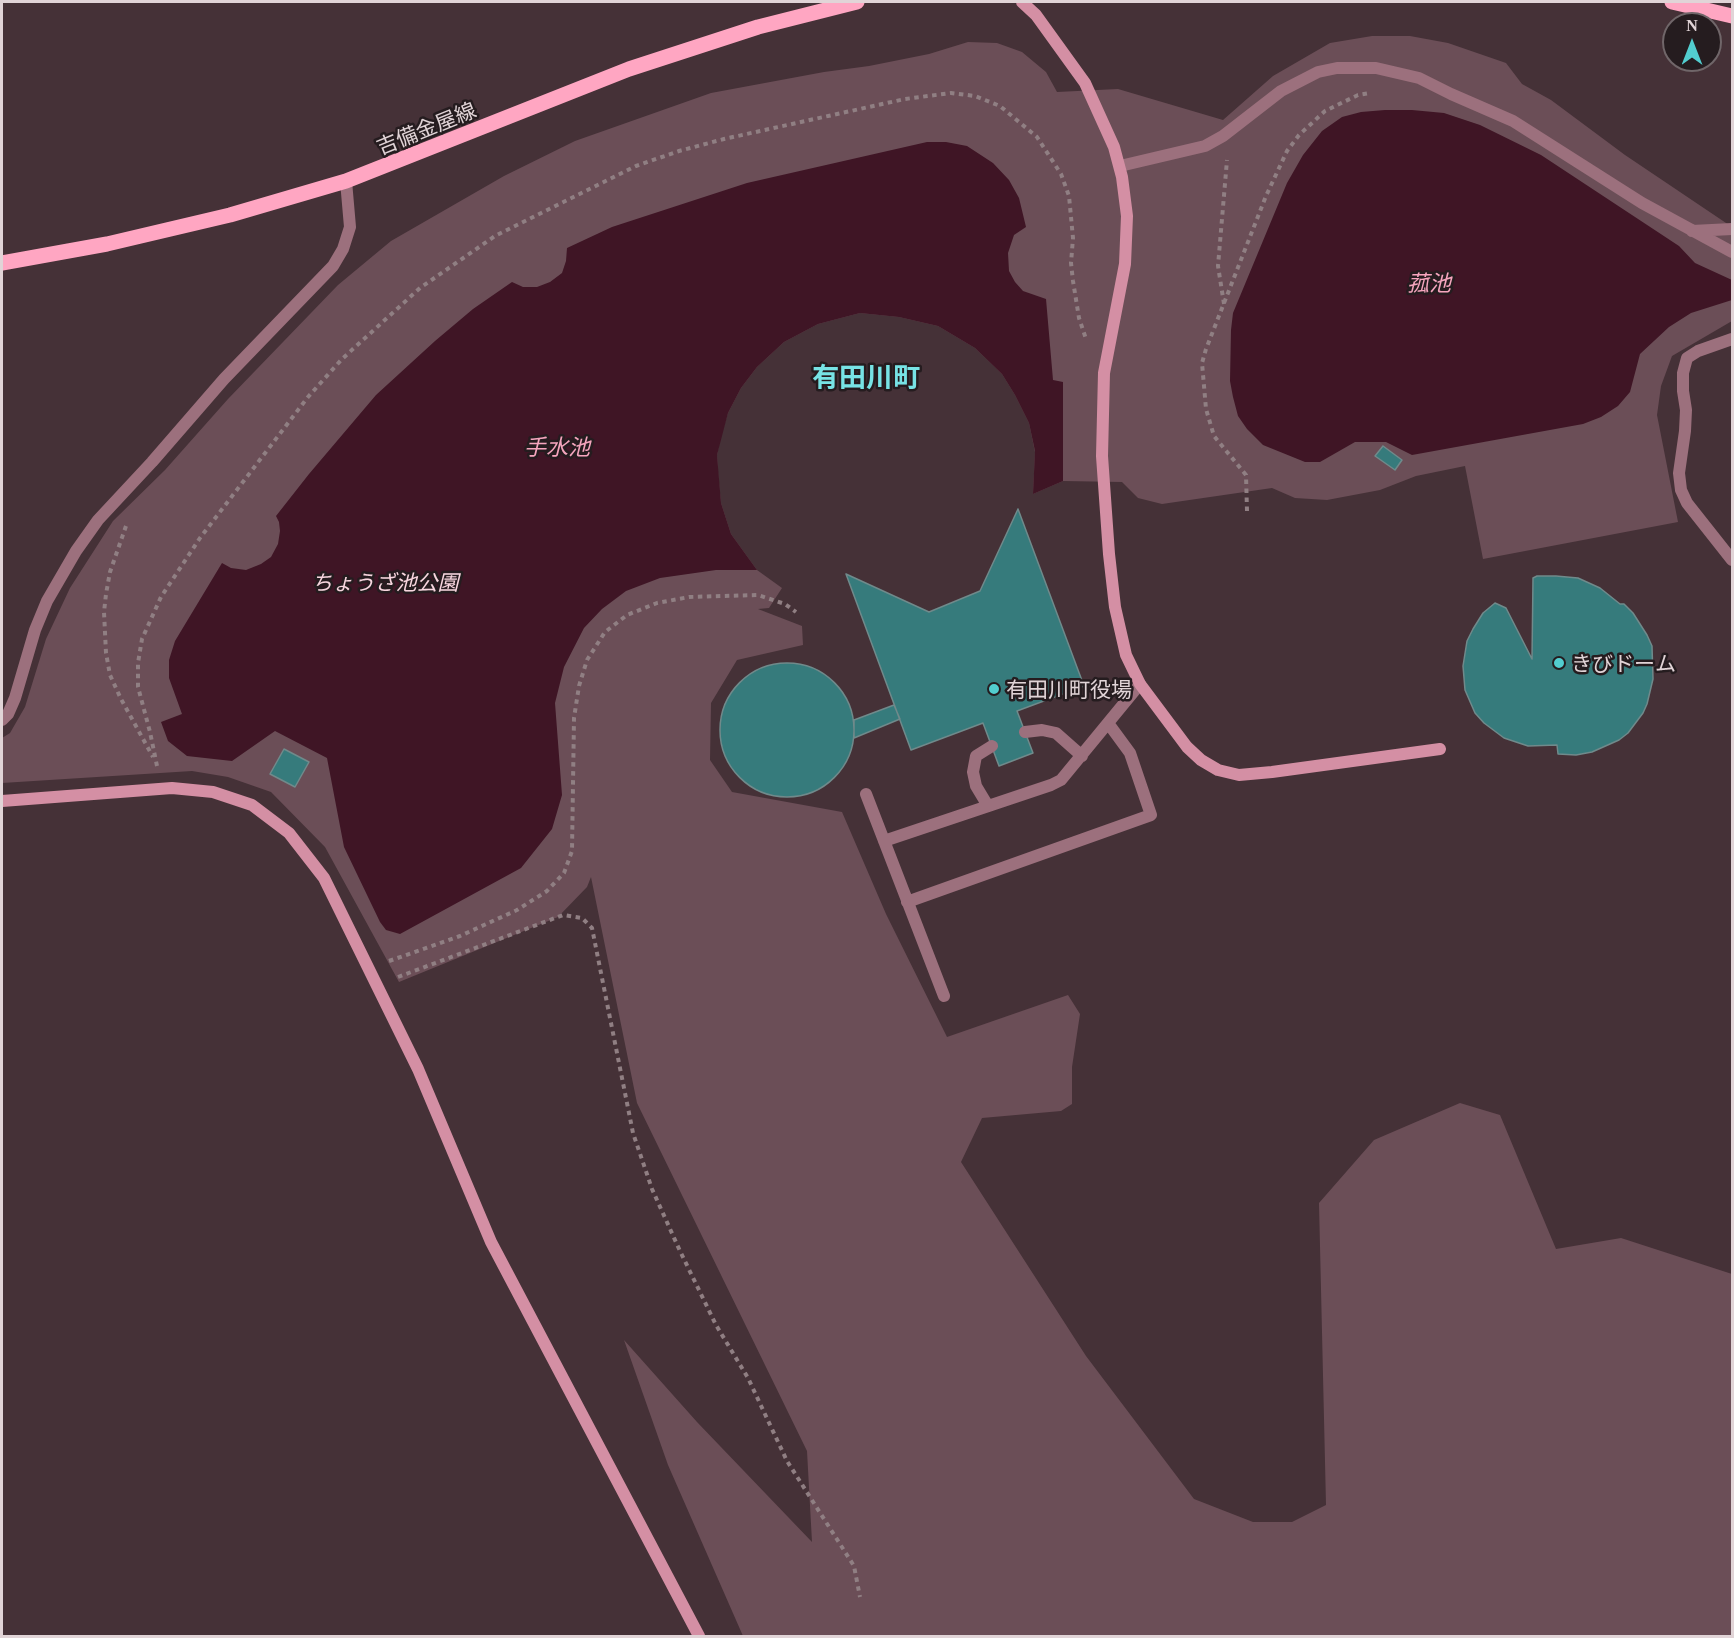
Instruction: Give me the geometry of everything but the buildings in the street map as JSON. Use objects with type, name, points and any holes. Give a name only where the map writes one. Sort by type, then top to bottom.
[{"type":"main road","name":"吉備金屋線","points":[[2,263],[107,244],[207,220],[346,181],[628,69],[758,27],[857,2]]},
{"type":"main road","points":[[1672,2],[1732,16]]},
{"type":"street","points":[[1022,2],[1036,15],[1085,83],[1114,147],[1120,166],[1127,216],[1125,264],[1104,373],[1102,456],[1115,607],[1126,655],[1140,684],[1187,747],[1201,760],[1218,770],[1239,775],[1440,749]]},
{"type":"street","points":[[1120,166],[1205,146],[1228,132],[1281,91],[1318,72],[1337,68],[1376,68],[1419,78],[1514,121],[1632,196],[1732,252]]},
{"type":"street","points":[[2,720],[8,714],[15,698],[35,630],[47,601],[76,551],[98,520],[224,379],[333,266],[343,249],[350,227],[346,181]]},
{"type":"street","points":[[1691,231],[1732,229]]},
{"type":"street","points":[[1732,339],[1698,351],[1687,358],[1683,373],[1685,431],[1679,472],[1681,490],[1687,503],[1732,560]]},
{"type":"street","points":[[884,841],[1061,780],[1140,684]]},
{"type":"street","points":[[907,902],[1151,815],[1130,753],[1108,723]]},
{"type":"street","points":[[1025,732],[1042,730],[1056,733],[1082,756]]},
{"type":"street","points":[[988,806],[976,786],[973,772],[976,756],[992,746]]},
{"type":"street","points":[[2,801],[172,788],[213,792],[252,805],[289,833],[324,878],[418,1069],[491,1242],[699,1636]]},
{"type":"street","points":[[866,794],[944,996]]},
{"type":"path","points":[[1247,511],[1246,475],[1214,436],[1206,409],[1202,363],[1211,332],[1287,151],[1299,135],[1325,111],[1358,95],[1375,92]]},
{"type":"path","points":[[126,526],[110,572],[106,594],[104,612],[106,653],[110,675],[150,750],[158,771],[138,687],[138,663],[142,639],[161,597],[200,538],[308,397],[342,359],[384,320],[420,288],[495,236],[636,166],[724,139],[905,99],[951,93],[975,96],[1000,106],[1038,137],[1061,174],[1068,196],[1073,238],[1071,262],[1073,281],[1079,318],[1088,347]]},
{"type":"path","points":[[1224,304],[1218,266],[1227,170],[1228,132]]},
{"type":"path","points":[[368,968],[438,945],[517,910],[547,891],[564,873],[572,850],[574,718],[579,686],[587,660],[605,632],[627,615],[657,603],[689,597],[758,595],[785,604],[796,612]]},
{"type":"path","points":[[376,984],[563,915],[582,918],[592,928],[633,1134],[652,1189],[716,1325],[748,1378],[787,1461],[854,1566],[860,1597]]},
{"type":"green space","name":"ちょうざ池公園","points":[[1372,36],[1410,36],[1448,43],[1506,63],[1522,84],[1551,100],[1625,155],[1732,227],[1732,321],[1672,356],[1661,386],[1657,415],[1678,522],[1483,559],[1465,466],[1416,476],[1380,490],[1327,500],[1295,498],[1272,488],[1162,504],[1138,498],[1122,482],[1063,481],[1033,494],[1035,452],[1029,423],[1002,374],[975,348],[938,326],[899,317],[860,313],[818,324],[784,342],[757,367],[741,388],[728,413],[717,455],[721,503],[731,534],[757,570],[782,588],[769,608],[758,609],[802,626],[803,645],[737,660],[711,703],[710,760],[732,792],[842,812],[886,914],[947,1037],[1068,995],[1080,1014],[1072,1067],[1072,1104],[1061,1111],[982,1118],[961,1162],[1086,1356],[1194,1499],[1253,1522],[1292,1522],[1326,1505],[1319,1203],[1374,1140],[1460,1103],[1500,1115],[1556,1249],[1621,1238],[1732,1274],[1732,1636],[743,1636],[668,1465],[624,1340],[697,1422],[812,1542],[807,1451],[637,1103],[591,877],[587,887],[558,917],[399,982],[325,847],[271,792],[228,777],[192,771],[2,783],[2,738],[10,733],[25,707],[46,639],[70,588],[113,521],[165,470],[228,399],[338,285],[391,241],[504,176],[575,141],[711,93],[869,66],[929,54],[968,42],[997,43],[1022,52],[1046,72],[1057,92],[1118,89],[1223,120],[1273,76],[1330,43]]},
{"type":"water","name":"菰池","points":[[1385,110],[1444,113],[1480,125],[1541,155],[1679,246],[1695,263],[1732,280],[1732,300],[1691,313],[1669,327],[1640,354],[1630,392],[1618,406],[1601,417],[1583,424],[1412,455],[1386,442],[1355,442],[1320,462],[1305,462],[1263,445],[1238,416],[1233,397],[1230,381],[1233,313],[1287,183],[1303,155],[1322,131],[1342,117],[1361,112]]},
{"type":"water","name":"手水池","points":[[927,142],[946,142],[967,146],[993,163],[1009,180],[1019,198],[1026,227],[1014,235],[1008,253],[1009,271],[1023,291],[1046,299],[1053,380],[1063,382],[1063,481],[1033,494],[1035,451],[1029,423],[1015,395],[1002,374],[975,348],[938,326],[899,317],[860,313],[818,324],[784,342],[757,367],[741,388],[728,413],[717,455],[721,503],[731,534],[757,570],[716,570],[660,578],[626,591],[602,609],[584,628],[564,667],[555,703],[562,795],[552,829],[521,868],[400,934],[386,930],[380,922],[344,847],[327,758],[275,731],[232,761],[187,756],[168,741],[161,722],[182,714],[169,678],[169,660],[175,641],[222,563],[231,568],[246,570],[271,557],[278,544],[280,531],[276,516],[309,474],[376,395],[473,309],[512,282],[523,287],[537,287],[550,282],[562,273],[567,248],[612,227],[747,183]]},
{"type":"place","name":"きびドーム","points":[[1559,663]]},
{"type":"place","name":"有田川町役場","points":[[994,689]]},
{"type":"district","name":"有田川町","points":[[866,377]]}]
